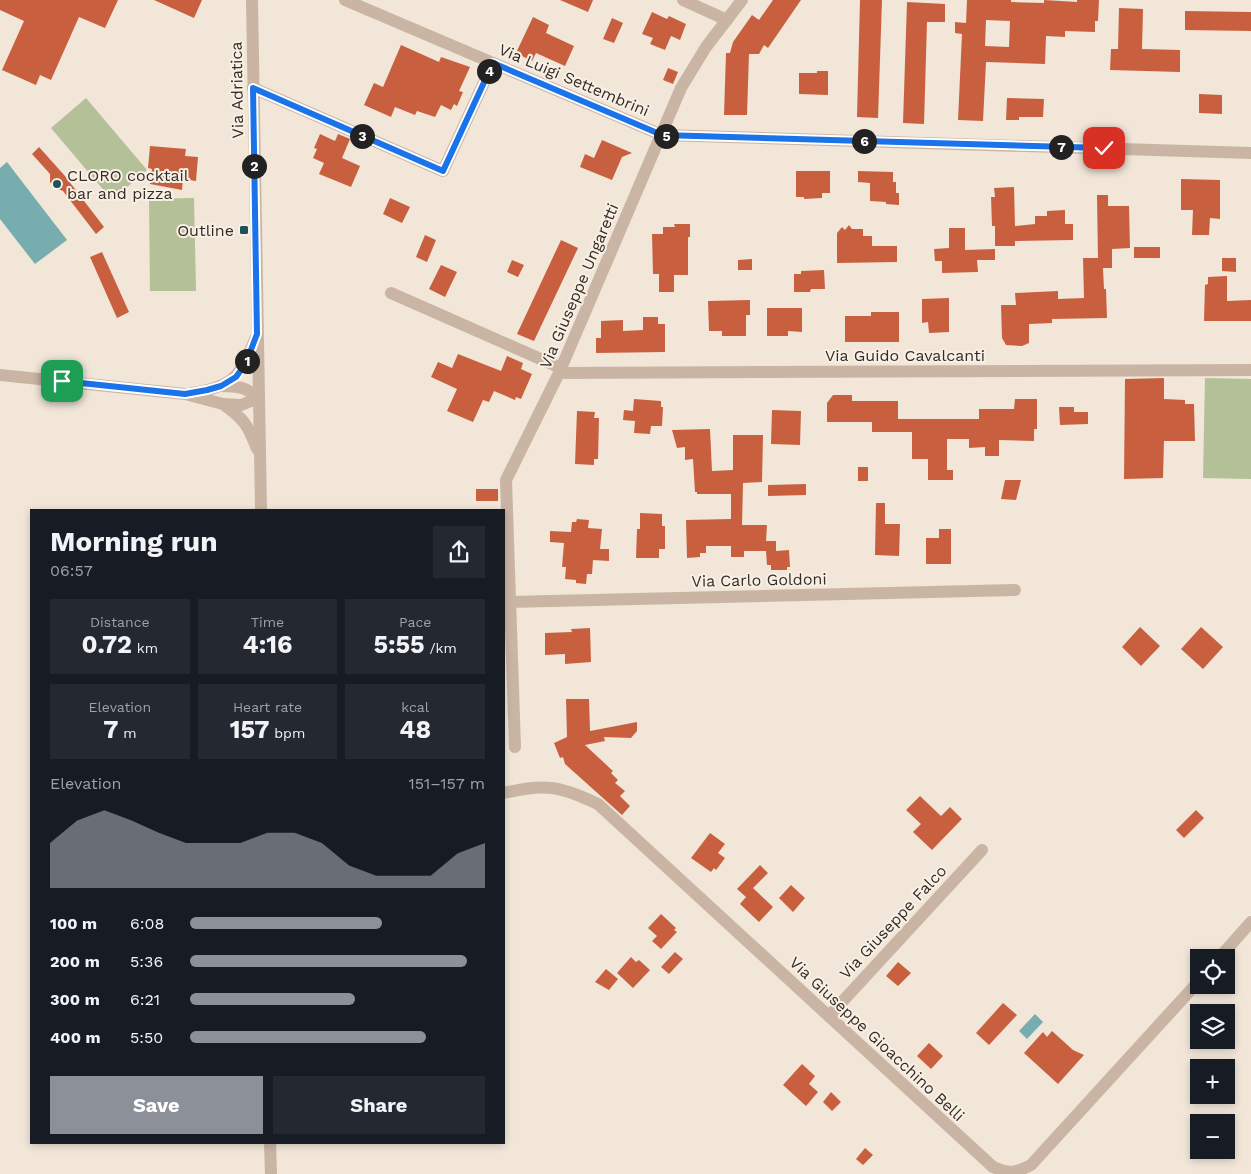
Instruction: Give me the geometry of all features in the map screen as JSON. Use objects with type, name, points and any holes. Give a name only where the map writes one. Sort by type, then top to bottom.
[{"type":"street","name":"Via Adriatica","points":[[252,0],[261,509]]},
{"type":"street","name":"Via Luigi Settembrini","points":[[345,0],[662,135],[1251,153]]},
{"type":"street","points":[[683,0],[727,20]]},
{"type":"street","name":"Via Giuseppe Ungaretti","points":[[515,747],[507,602],[506,480],[560,371],[681,88],[706,47],[742,0]]},
{"type":"street","points":[[253,88],[443,171],[493,63]]},
{"type":"street","points":[[390,293],[560,371]]},
{"type":"street","points":[[185,394],[221,386],[236,377],[246,363],[257,334]]},
{"type":"street","name":"Via Guido Cavalcanti","points":[[560,371],[1251,370]]},
{"type":"street","points":[[0,375],[185,394],[223,404],[240,405],[259,398]]},
{"type":"street","points":[[221,386],[235,386],[249,390],[259,398]]},
{"type":"street","points":[[223,404],[241,418],[251,434],[260,459]]},
{"type":"street","name":"Via Carlo Goldoni","points":[[507,602],[1015,590]]},
{"type":"street","name":"Via Giuseppe Gioacchino Belli","points":[[505,793],[524,788],[550,786],[574,793],[598,804],[993,1167],[1005,1173],[1018,1172],[1031,1165],[1190,990]]},
{"type":"street","name":"Via Giuseppe Falco","points":[[829,1016],[982,850]]},
{"type":"street","points":[[1227,949],[1251,922]]},
{"type":"street","points":[[270,1144],[270,1174]]},
{"type":"green space","points":[[86,98],[147,170],[112,200],[51,128]]},
{"type":"green space","points":[[194,198],[196,291],[150,291],[149,199]]},
{"type":"green space","points":[[1205,378],[1251,379],[1251,479],[1203,478]]},
{"type":"water","points":[[7,162],[67,240],[35,264],[0,219],[0,168]]},
{"type":"water","points":[[1035,1014],[1043,1022],[1027,1039],[1019,1031]]},
{"type":"building","points":[[0,0],[118,0],[105,28],[79,17],[51,80],[40,75],[36,85],[2,70],[24,21],[0,10]]},
{"type":"building","points":[[154,0],[202,0],[194,18]]},
{"type":"building","points":[[560,0],[593,0],[588,12]]},
{"type":"building","points":[[773,0],[801,0],[768,48],[764,45],[759,54],[749,54],[747,115],[724,115],[726,53],[730,53],[733,42],[752,15],[759,20]]},
{"type":"building","points":[[860,0],[882,0],[878,118],[857,117]]},
{"type":"building","points":[[967,0],[1011,0],[1011,2],[1044,3],[1044,0],[1077,2],[1077,0],[1099,0],[1098,21],[1095,21],[1095,32],[1065,31],[1065,37],[1046,36],[1045,64],[986,62],[983,121],[958,120],[962,34],[955,33],[955,22],[966,23]],"holes":[[[986,20],[1010,21],[1009,47],[985,46]]]},
{"type":"building","points":[[907,2],[945,4],[945,22],[927,22],[924,124],[903,123]]},
{"type":"building","points":[[1119,8],[1143,9],[1142,49],[1180,50],[1180,72],[1110,70],[1111,49],[1118,49]]},
{"type":"building","points":[[1185,11],[1251,12],[1251,31],[1185,30]]},
{"type":"building","points":[[652,12],[667,19],[669,16],[686,24],[680,40],[671,36],[665,50],[650,44],[653,38],[642,34]]},
{"type":"building","points":[[533,17],[549,25],[546,33],[574,46],[565,66],[536,53],[532,61],[516,53]]},
{"type":"building","points":[[612,18],[623,23],[614,43],[603,39]]},
{"type":"building","points":[[401,45],[439,62],[441,57],[470,67],[459,91],[463,92],[457,106],[454,104],[451,110],[441,105],[435,117],[417,111],[415,115],[395,107],[391,117],[364,105],[374,83],[383,87]]},
{"type":"building","points":[[668,68],[678,72],[673,84],[663,80]]},
{"type":"building","points":[[817,71],[828,71],[828,95],[799,94],[799,73],[817,73]]},
{"type":"building","points":[[1199,94],[1222,95],[1222,114],[1199,113]]},
{"type":"building","points":[[1007,98],[1044,99],[1043,117],[1019,117],[1019,120],[1006,120]]},
{"type":"building","points":[[320,134],[335,141],[338,134],[350,139],[342,158],[360,166],[351,187],[319,174],[324,163],[313,158],[317,149],[314,148]]},
{"type":"building","points":[[602,140],[632,153],[622,157],[612,180],[580,167],[585,154],[594,158]]},
{"type":"building","points":[[150,146],[186,149],[185,156],[198,157],[196,181],[183,179],[182,190],[150,184],[152,169],[148,168]]},
{"type":"building","points":[[39,147],[65,176],[104,227],[96,234],[63,191],[53,187],[50,182],[50,174],[32,154]]},
{"type":"building","points":[[796,171],[830,171],[830,193],[822,193],[822,198],[804,199],[804,197],[796,197]]},
{"type":"building","points":[[858,171],[893,172],[893,182],[896,182],[896,193],[899,193],[899,205],[870,201],[870,183],[858,182]]},
{"type":"building","points":[[1181,179],[1220,180],[1220,219],[1210,218],[1209,235],[1192,235],[1193,210],[1181,210]]},
{"type":"building","points":[[1014,187],[1015,226],[1035,224],[1035,216],[1047,216],[1047,211],[1065,210],[1065,224],[1073,224],[1073,240],[1015,241],[1015,246],[995,246],[995,226],[992,226],[991,197],[995,197],[994,188]]},
{"type":"building","points":[[1097,195],[1108,195],[1108,206],[1129,206],[1130,248],[1112,249],[1112,268],[1103,268],[1107,318],[1052,319],[1052,323],[1029,324],[1029,343],[1022,346],[1006,345],[1002,338],[1001,305],[1016,305],[1015,293],[1058,291],[1058,299],[1084,298],[1083,258],[1098,258]]},
{"type":"building","points":[[390,198],[410,207],[402,223],[383,214]]},
{"type":"building","points":[[674,224],[690,224],[688,275],[674,275],[674,292],[659,292],[659,274],[653,274],[652,234],[663,234],[663,227],[675,227]]},
{"type":"building","points":[[849,225],[852,229],[863,229],[863,236],[872,236],[872,246],[897,246],[897,262],[837,263],[837,233],[842,227],[845,230]]},
{"type":"building","points":[[949,228],[965,228],[965,250],[995,249],[995,260],[977,260],[978,272],[942,273],[942,261],[935,261],[934,249],[949,248]]},
{"type":"building","points":[[425,235],[436,240],[427,262],[416,257]]},
{"type":"building","points":[[561,240],[578,248],[534,341],[517,334]]},
{"type":"building","points":[[1134,247],[1160,247],[1160,258],[1134,258]]},
{"type":"building","points":[[102,252],[129,312],[117,318],[90,257]]},
{"type":"building","points":[[1222,258],[1236,258],[1236,272],[1222,271]]},
{"type":"building","points":[[752,259],[752,270],[738,270],[738,260]]},
{"type":"building","points":[[512,260],[524,265],[518,277],[507,272]]},
{"type":"building","points":[[441,265],[457,272],[445,297],[429,289]]},
{"type":"building","points":[[824,270],[825,289],[811,289],[810,292],[794,292],[794,274],[801,274],[801,271]]},
{"type":"building","points":[[1227,276],[1227,301],[1251,300],[1251,321],[1204,321],[1205,285],[1208,284],[1208,277]]},
{"type":"building","points":[[949,298],[949,332],[929,333],[928,322],[922,323],[922,299]]},
{"type":"building","points":[[750,300],[750,315],[746,315],[746,336],[722,336],[722,331],[709,331],[708,301]]},
{"type":"building","points":[[767,308],[802,308],[802,332],[788,331],[788,336],[767,336]]},
{"type":"building","points":[[871,312],[899,312],[899,342],[845,342],[845,316],[871,316]]},
{"type":"building","points":[[643,317],[658,317],[658,324],[665,324],[665,352],[596,353],[596,338],[601,338],[601,321],[623,320],[623,331],[643,330]]},
{"type":"building","points":[[458,354],[501,371],[507,356],[523,363],[521,369],[532,374],[521,399],[516,397],[515,400],[494,391],[489,402],[483,400],[473,422],[447,411],[457,389],[431,377],[438,362],[452,368]]},
{"type":"building","points":[[1164,378],[1164,399],[1185,400],[1185,404],[1194,404],[1195,441],[1164,441],[1163,478],[1124,479],[1125,379]]},
{"type":"building","points":[[833,395],[852,395],[852,401],[898,401],[898,419],[979,419],[979,409],[1014,409],[1015,399],[1037,399],[1037,429],[1034,429],[1034,441],[999,440],[999,456],[985,456],[985,447],[969,448],[969,439],[947,439],[947,470],[953,470],[953,480],[928,480],[928,459],[912,459],[912,432],[872,432],[872,422],[827,422],[827,403]]},
{"type":"building","points":[[634,399],[661,401],[661,407],[663,407],[662,426],[651,426],[650,434],[634,433],[635,421],[623,420],[624,410],[633,411]]},
{"type":"building","points":[[1059,407],[1074,407],[1074,412],[1088,412],[1088,424],[1060,425]]},
{"type":"building","points":[[772,410],[801,411],[800,445],[771,444]]},
{"type":"building","points":[[577,411],[595,412],[594,418],[599,418],[598,459],[594,459],[594,465],[575,464]]},
{"type":"building","points":[[710,429],[712,471],[733,470],[733,435],[763,435],[762,482],[743,483],[742,525],[767,525],[766,541],[776,541],[776,551],[789,550],[790,567],[787,567],[787,570],[771,570],[771,565],[767,565],[766,551],[744,551],[744,557],[731,557],[731,546],[706,546],[706,553],[700,553],[700,557],[687,558],[686,520],[731,519],[731,494],[697,494],[695,492],[693,459],[685,460],[685,447],[677,448],[672,430]]},
{"type":"building","points":[[858,467],[868,467],[868,481],[858,481]]},
{"type":"building","points":[[1005,480],[1021,480],[1016,500],[1001,499]]},
{"type":"building","points":[[806,484],[806,495],[768,496],[768,485]]},
{"type":"building","points":[[476,489],[498,489],[498,501],[476,501]]},
{"type":"building","points":[[876,503],[885,503],[885,524],[900,524],[899,556],[875,555]]},
{"type":"building","points":[[640,513],[662,514],[662,526],[665,526],[665,549],[659,549],[659,558],[636,558],[637,529],[640,529]]},
{"type":"building","points":[[577,519],[589,520],[588,528],[602,529],[600,549],[609,549],[609,561],[593,560],[592,574],[587,574],[586,584],[576,583],[576,580],[565,579],[566,567],[562,567],[564,543],[550,542],[550,531],[571,532],[572,522],[576,522]]},
{"type":"building","points":[[939,529],[951,529],[951,564],[926,564],[926,538],[939,538]]},
{"type":"building","points":[[1140,627],[1160,646],[1141,666],[1122,647]]},
{"type":"building","points":[[1201,627],[1223,647],[1203,669],[1181,649]]},
{"type":"building","points":[[590,628],[591,662],[565,664],[565,654],[545,655],[545,633],[572,632],[571,629]]},
{"type":"building","points":[[566,699],[589,699],[590,731],[637,722],[637,731],[631,738],[604,737],[605,741],[585,745],[613,771],[611,773],[618,780],[615,783],[625,791],[620,796],[630,806],[622,815],[565,764],[563,757],[560,758],[554,743],[567,737]]},
{"type":"building","points":[[920,796],[941,816],[950,807],[962,819],[932,850],[913,832],[921,824],[906,810]]},
{"type":"building","points":[[1196,810],[1204,818],[1184,838],[1176,830]]},
{"type":"building","points":[[710,833],[725,844],[718,853],[725,858],[716,870],[714,868],[711,872],[691,858]]},
{"type":"building","points":[[760,865],[768,873],[753,888],[773,907],[759,922],[740,904],[746,897],[737,889]]},
{"type":"building","points":[[791,885],[805,898],[793,912],[779,898]]},
{"type":"building","points":[[661,914],[676,928],[674,930],[677,932],[661,949],[652,941],[657,936],[648,928]]},
{"type":"building","points":[[675,952],[683,959],[669,974],[661,967]]},
{"type":"building","points":[[631,957],[636,962],[639,960],[650,970],[633,988],[617,973]]},
{"type":"building","points":[[898,962],[911,973],[898,986],[886,976]]},
{"type":"building","points":[[606,969],[618,979],[609,990],[595,982]]},
{"type":"building","points":[[1003,1003],[1017,1015],[989,1045],[976,1033]]},
{"type":"building","points":[[1052,1031],[1073,1050],[1084,1055],[1058,1084],[1024,1053],[1043,1032],[1047,1037]]},
{"type":"building","points":[[929,1043],[943,1056],[931,1069],[917,1056]]},
{"type":"building","points":[[802,1064],[815,1076],[809,1084],[818,1092],[806,1106],[783,1085]]},
{"type":"building","points":[[831,1092],[841,1102],[832,1111],[823,1102]]},
{"type":"building","points":[[865,1148],[873,1155],[863,1165],[856,1159]]},
{"type":"place","name":"CLORO cocktail bar and pizza","points":[[57,184]]},
{"type":"place","name":"Outline","points":[[244,230]]},
{"type":"route","points":[[62,381],[185,394],[221,386],[236,377],[246,363],[257,334],[253,88],[443,171],[493,63],[662,135],[1104,148]]}]
